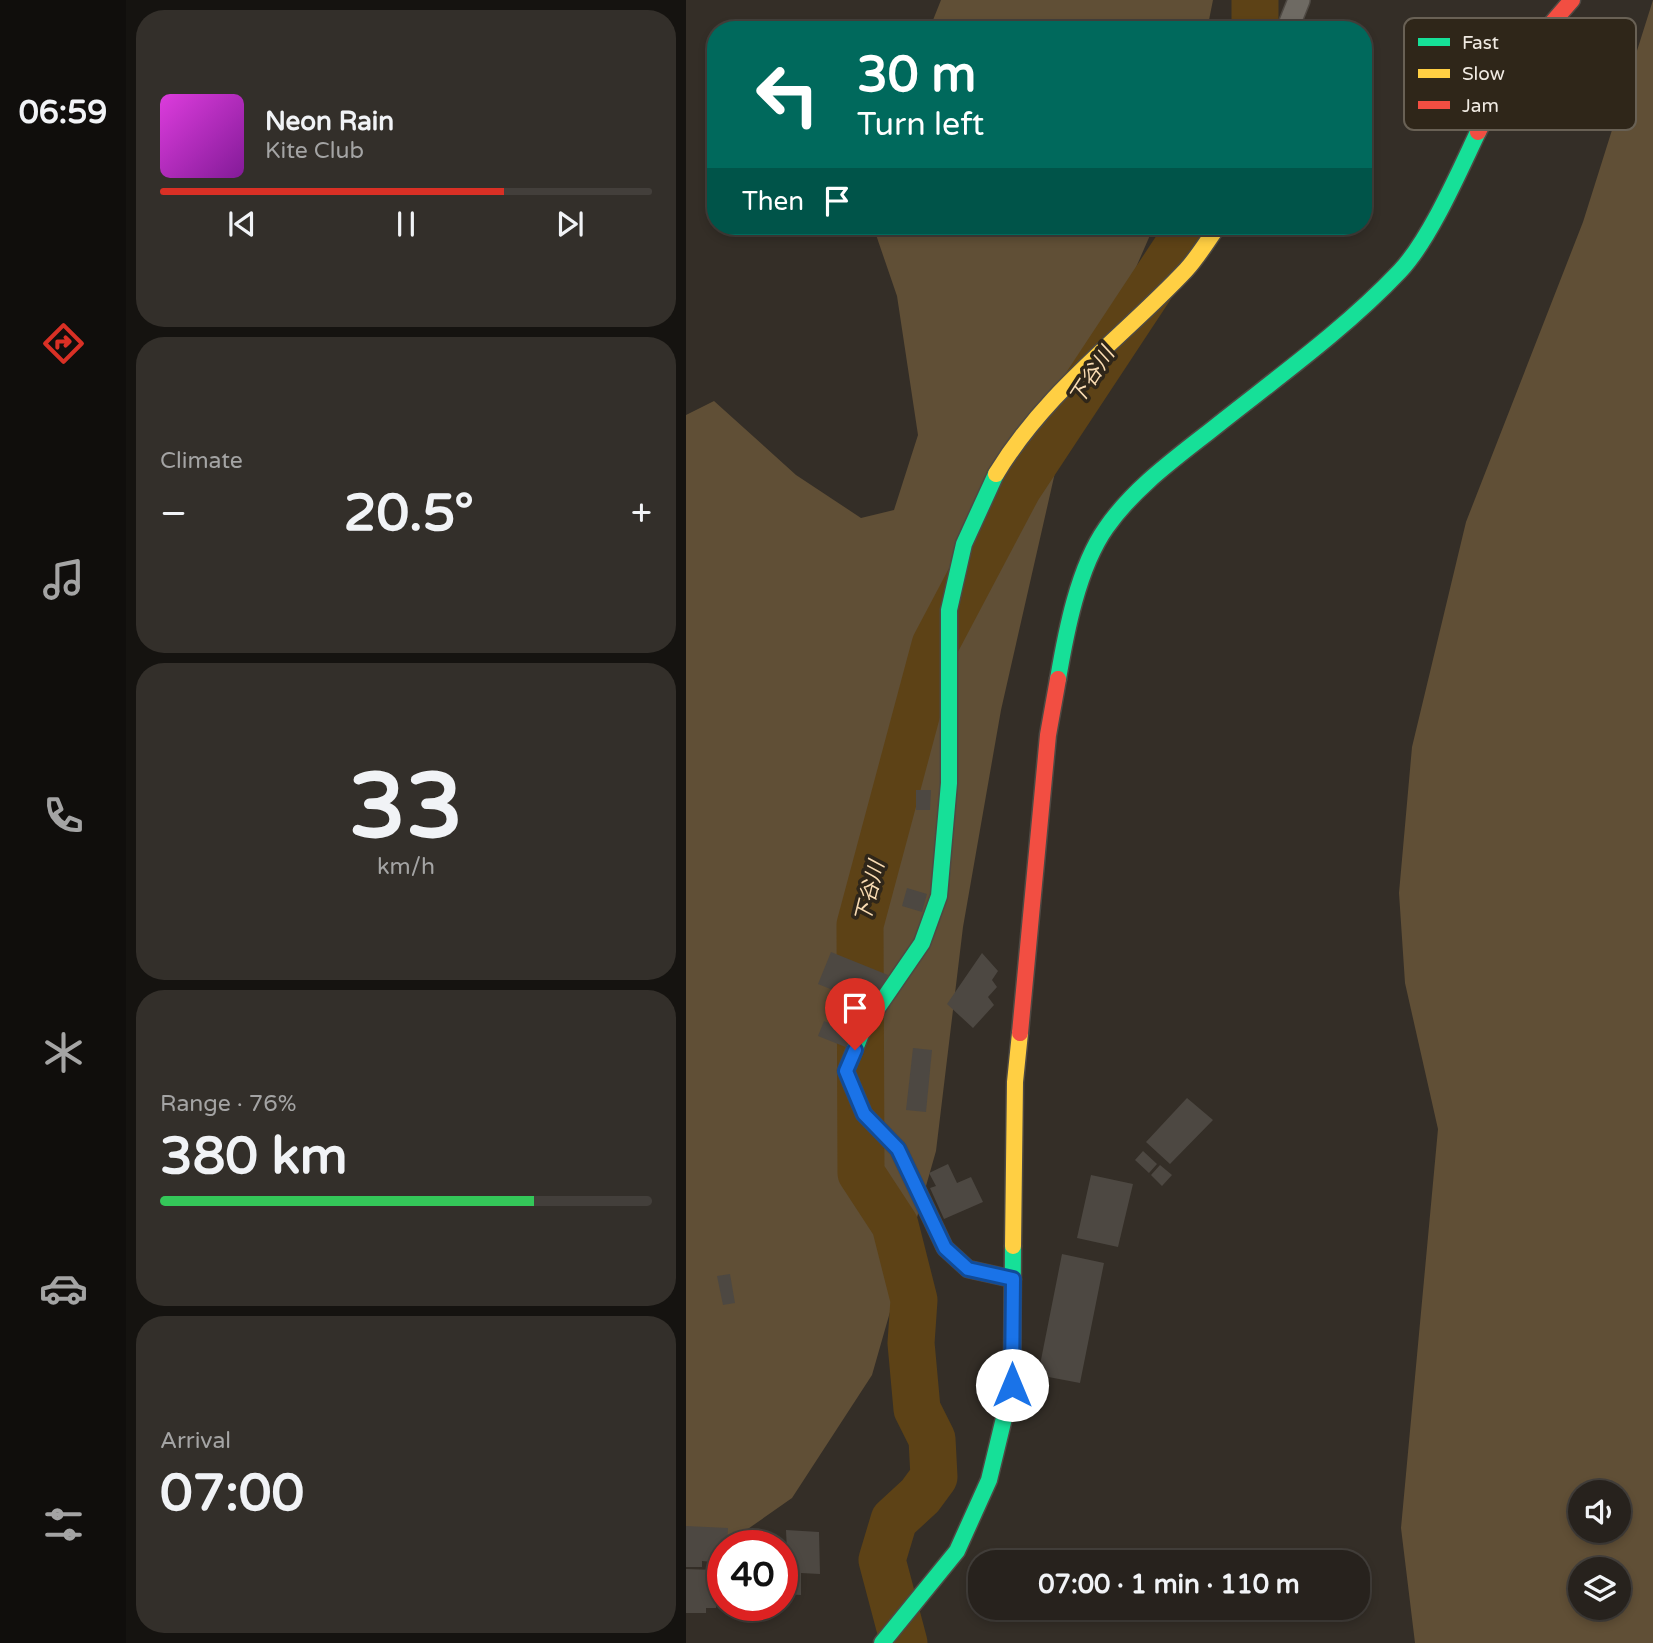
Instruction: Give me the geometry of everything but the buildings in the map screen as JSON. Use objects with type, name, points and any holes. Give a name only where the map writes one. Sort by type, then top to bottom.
[{"type":"street","points":[[1290,21],[1298,0]]},
{"type":"street","points":[[1556,18],[1572,0]]},
{"type":"street","points":[[882,1643],[957,1551],[989,1480],[1012,1385],[1015,1082],[1048,735],[1067,628],[1085,573],[1105,529],[1155,474],[1352,318],[1403,268],[1444,202],[1479,130]]},
{"type":"street","points":[[1013,1279],[968,1269],[945,1248],[898,1149],[864,1114],[846,1071],[863,1029],[922,943],[939,896],[949,783],[949,610],[964,544],[989,485],[1020,436],[1054,395],[1188,268],[1212,235]]},
{"type":"shaded area","points":[[941,0],[1213,0],[1209,21],[933,21]]},
{"type":"shaded area","points":[[1653,0],[1653,1643],[1415,1643],[1401,1528],[1438,1129],[1405,983],[1399,893],[1412,747],[1466,522],[1583,222],[1612,130],[1636,130],[1636,54]]},
{"type":"shaded area","points":[[876,235],[1150,235],[1064,433],[1001,710],[963,927],[936,1151],[872,1375],[792,1498],[746,1530],[707,1530],[707,1550],[686,1556],[686,415],[714,401],[796,475],[861,518],[894,510],[918,435],[897,296]]},
{"type":"waterway","name":"下谷川","points":[[1255,0],[1255,21]]},
{"type":"waterway","name":"下谷川","points":[[904,1643],[882,1560],[894,1520],[920,1496],[934,1477],[932,1439],[917,1409],[911,1343],[914,1300],[895,1225],[861,1173],[860,925],[935,645],[1018,488],[1185,235]]},
{"type":"traffic: fast","points":[[1058,679],[1069,621],[1081,581],[1096,544],[1106,528],[1128,500],[1154,476],[1332,334],[1400,271],[1433,224],[1478,132]]},
{"type":"traffic: fast","points":[[996,474],[964,544],[949,610],[949,783],[939,896],[922,943],[863,1029],[846,1071],[864,1114],[898,1149],[945,1248],[968,1269],[1013,1279]]},
{"type":"traffic: fast","points":[[882,1643],[957,1551],[989,1480],[1012,1385],[1013,1246]]},
{"type":"traffic: slow","points":[[996,474],[1038,416],[1186,270],[1212,235]]},
{"type":"traffic: slow","points":[[1013,1246],[1015,1082],[1020,1033]]},
{"type":"traffic: jam","points":[[1556,18],[1572,0]]},
{"type":"traffic: jam","points":[[1020,1033],[1048,735],[1058,679]]},
{"type":"route","points":[[855,1050],[846,1071],[864,1114],[898,1149],[945,1248],[968,1269],[1013,1279],[1012,1385]]}]
